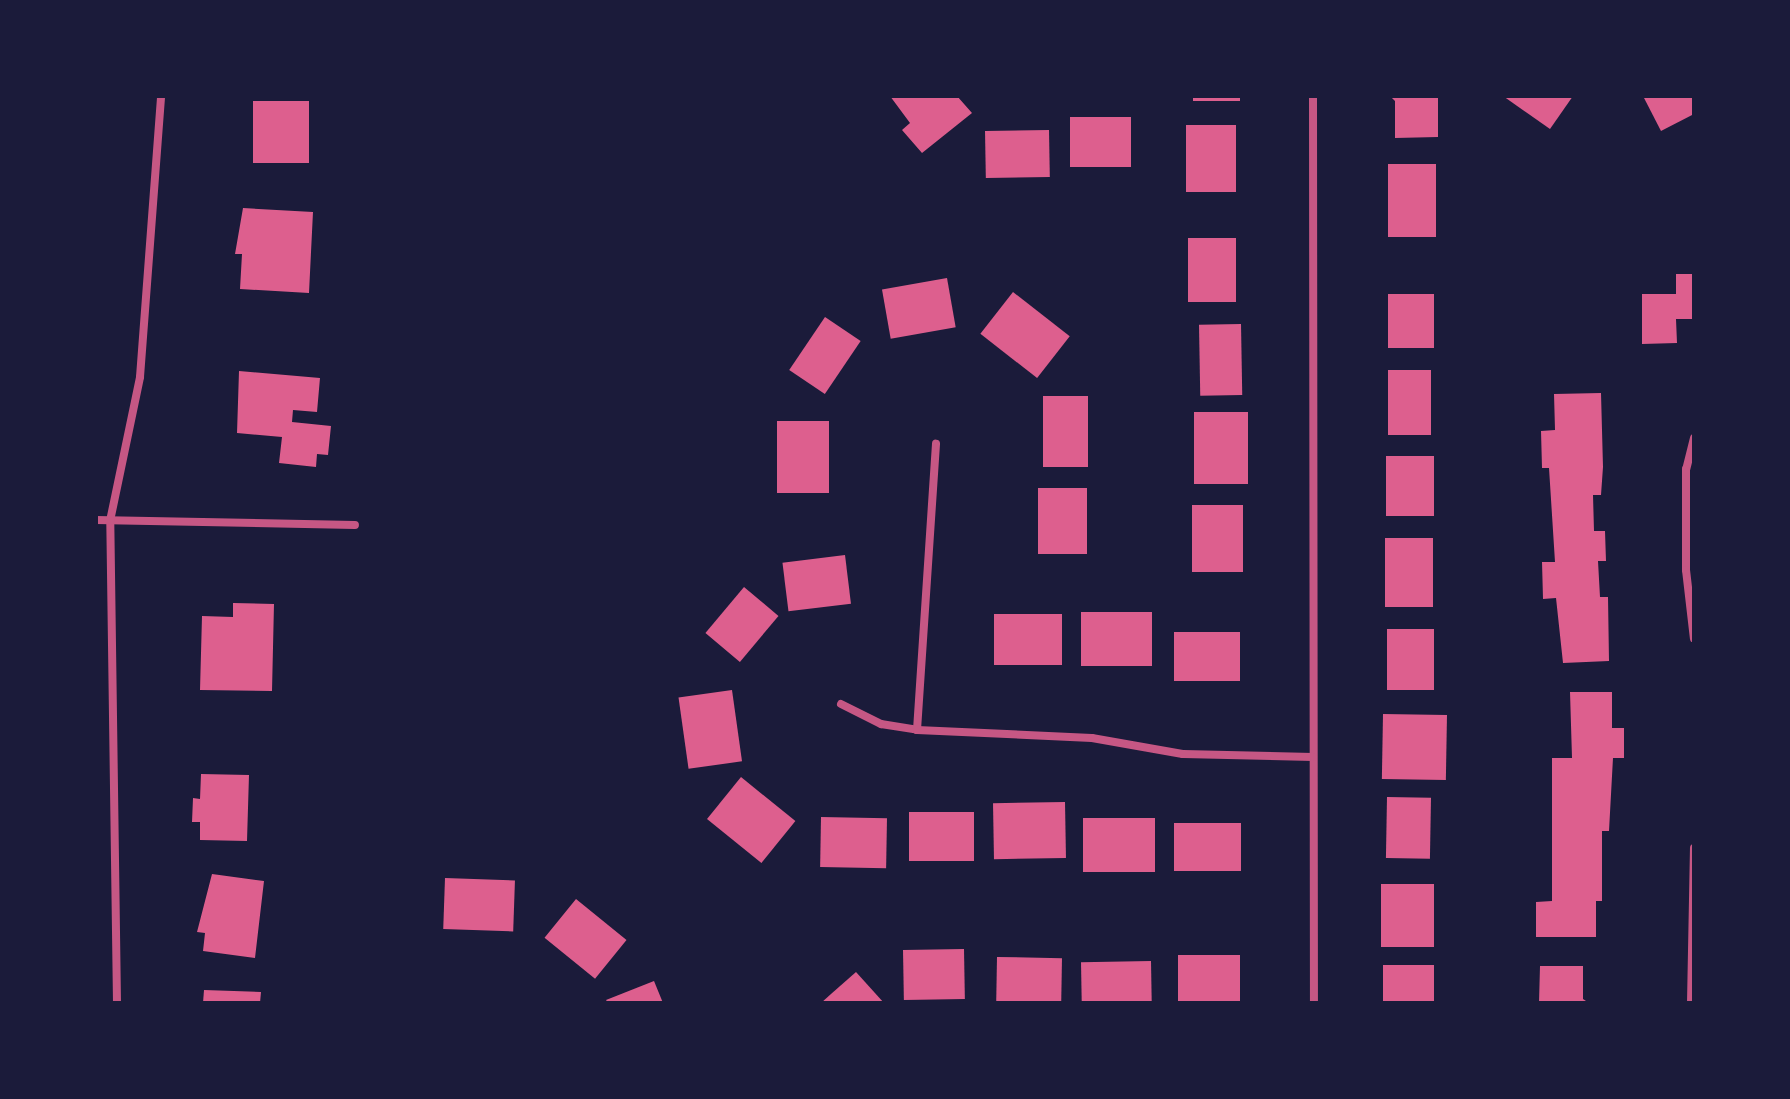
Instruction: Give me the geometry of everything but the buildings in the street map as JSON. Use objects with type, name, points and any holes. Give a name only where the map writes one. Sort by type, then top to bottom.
[{"type":"street","points":[[117,1003],[110,521],[140,377],[161,96]]},
{"type":"street","points":[[1313,96],[1314,1003]]},
{"type":"street","points":[[1694,438],[1686,469],[1686,570],[1694,639]]},
{"type":"street","points":[[917,730],[936,444]]},
{"type":"street","points":[[96,520],[355,525]]},
{"type":"street","points":[[841,704],[881,724],[917,730],[1092,738],[1183,754],[1313,757]]},
{"type":"street","points":[[1691,1003],[1694,848]]}]
